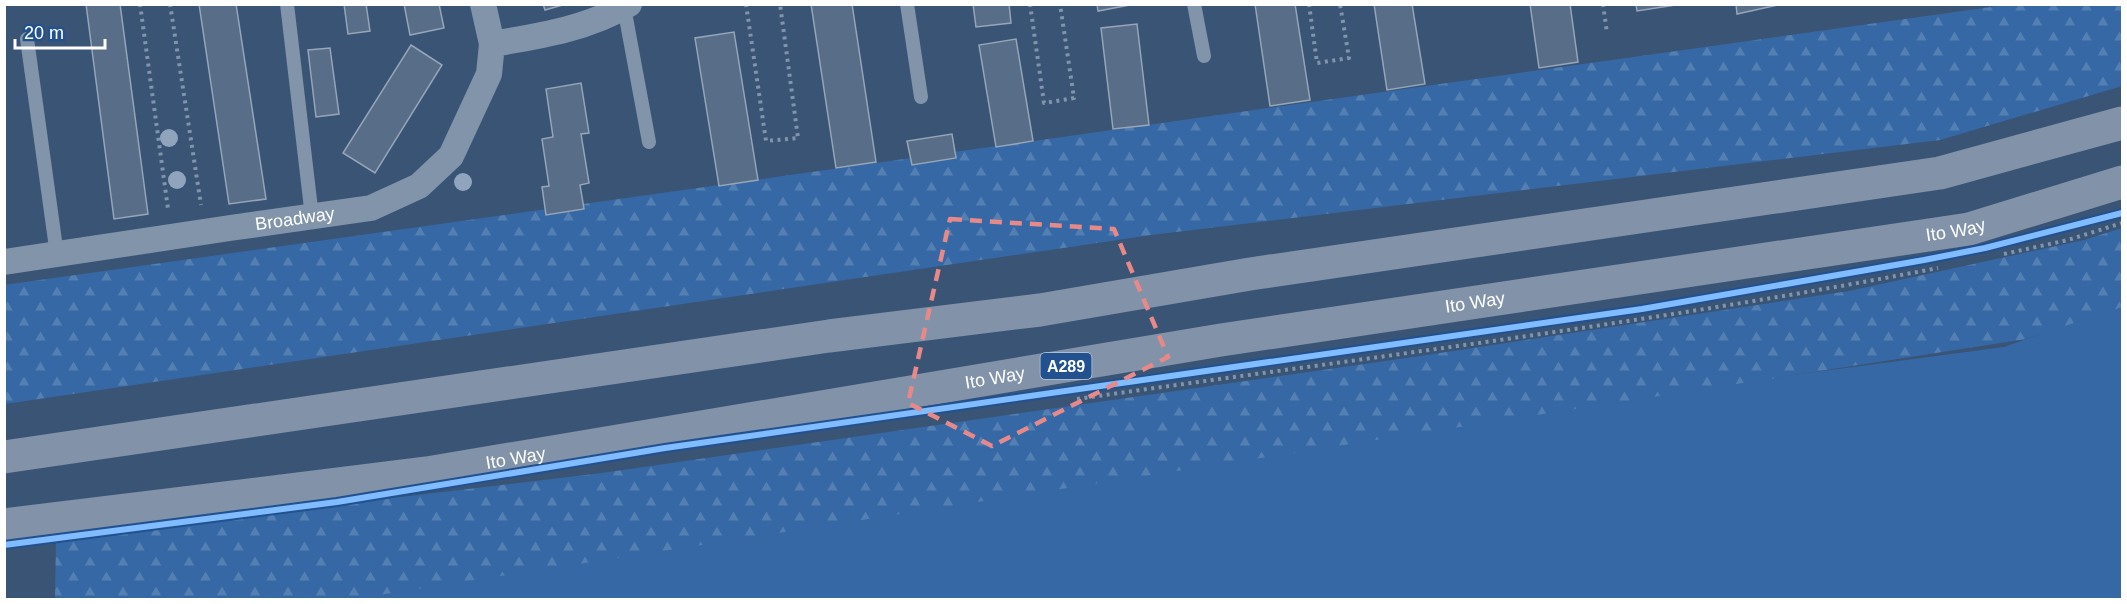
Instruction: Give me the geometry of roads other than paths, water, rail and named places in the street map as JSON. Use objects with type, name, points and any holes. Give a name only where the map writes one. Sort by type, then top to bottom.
[{"type":"main road","points":[[4,457],[818,338],[1040,310],[1250,274],[1940,173],[2122,123]]},
{"type":"main road","name":"Ito Way","points":[[4,525],[427,472],[1221,340],[1968,229],[2122,182]]},
{"type":"street","name":"Broadway","points":[[4,262],[371,208],[419,186],[451,156],[489,74],[492,44],[483,4]]},
{"type":"street","points":[[492,44],[581,26],[627,6]]},
{"type":"lane","points":[[286,4],[312,217]]},
{"type":"lane","points":[[907,4],[921,97]]},
{"type":"lane","points":[[1194,4],[1204,56]]},
{"type":"lane","points":[[627,6],[649,142]]},
{"type":"lane","points":[[27,39],[57,255]]}]
